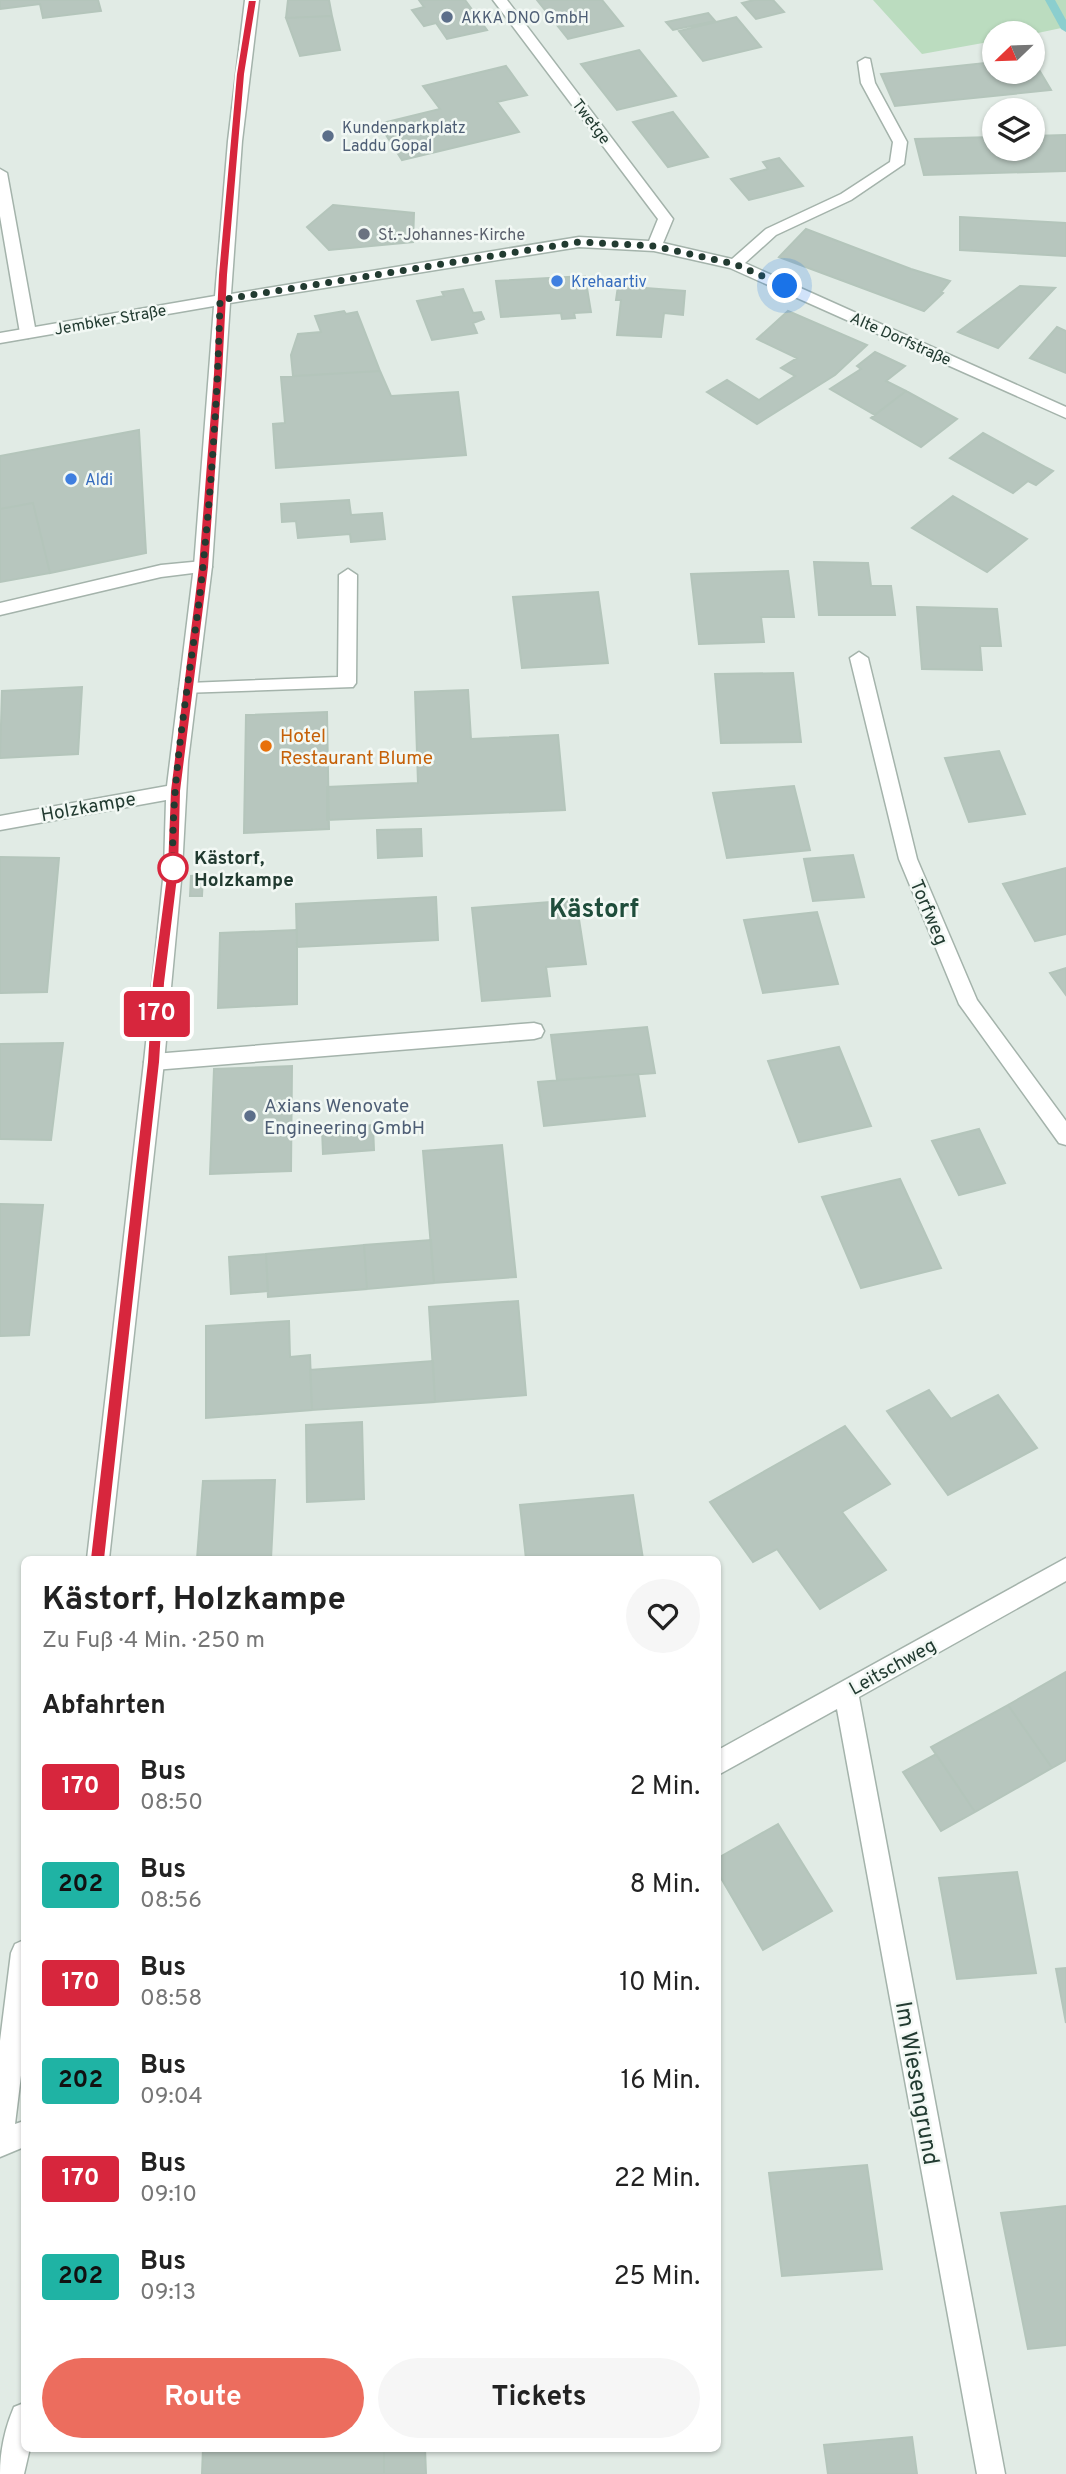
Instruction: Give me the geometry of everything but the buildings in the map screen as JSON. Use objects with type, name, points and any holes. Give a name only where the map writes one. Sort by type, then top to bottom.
[{"type":"street","points":[[98,1556],[154,1062],[159,983],[173,869],[176,791],[203,567],[218,374],[220,300],[241,74],[252,0]]},
{"type":"street","name":"Twetge","points":[[500,0],[666,219],[654,246]]},
{"type":"street","points":[[735,264],[771,232],[846,197],[897,164],[900,142],[868,83],[865,62]]},
{"type":"street","points":[[0,173],[28,333]]},
{"type":"street","name":"Alte Dorfstraße","points":[[220,300],[579,242],[654,246],[735,264],[1066,413]]},
{"type":"street","name":"Jembker Straße","points":[[0,338],[220,300]]},
{"type":"street","points":[[0,609],[161,571],[203,567]]},
{"type":"street","points":[[188,688],[347,682],[348,575]]},
{"type":"street","name":"Torfweg","points":[[859,658],[908,859],[969,1004],[1066,1137]]},
{"type":"street","name":"Holzkampe","points":[[0,822],[176,791]]},
{"type":"street","points":[[154,1062],[534,1031]]},
{"type":"street","name":"Leitschweg","points":[[721,1761],[1066,1569]]},
{"type":"street","name":"Im Wiesengrund","points":[[846,1692],[990,2474]]},
{"type":"street","points":[[21,1977],[0,2143],[21,2135]]},
{"type":"street","points":[[10,2474],[21,2429]]},
{"type":"green space","points":[[873,0],[1066,0],[1066,27],[1045,31],[1045,21],[982,21],[982,43],[922,54]]},
{"type":"waterway","points":[[1050,0],[1066,29]]},
{"type":"bus line","name":"170","points":[[98,1556],[154,1062],[159,983],[173,869],[176,791],[203,567],[218,374],[220,300],[241,74],[252,0]]},
{"type":"place","name":"AKKA DNO GmbH","points":[[447,17]]},
{"type":"place","name":"Kundenparkplatz Laddu Gopal","points":[[328,136]]},
{"type":"place","name":"St.-Johannes-Kirche","points":[[364,234]]},
{"type":"place","name":"Krehaartiv","points":[[557,281]]},
{"type":"place","name":"Aldi","points":[[71,479]]},
{"type":"place","name":"Hotel Restaurant Blume","points":[[266,746]]},
{"type":"place","name":"Kästorf, Holzkampe","points":[[173,868]]},
{"type":"place","name":"Axians Wenovate Engineering GmbH","points":[[250,1116]]},
{"type":"district","name":"Kästorf","points":[[594,908]]},
{"type":"route","points":[[173,868],[176,791],[203,567],[218,374],[220,300],[579,242],[654,246],[735,264],[785,286]]}]
